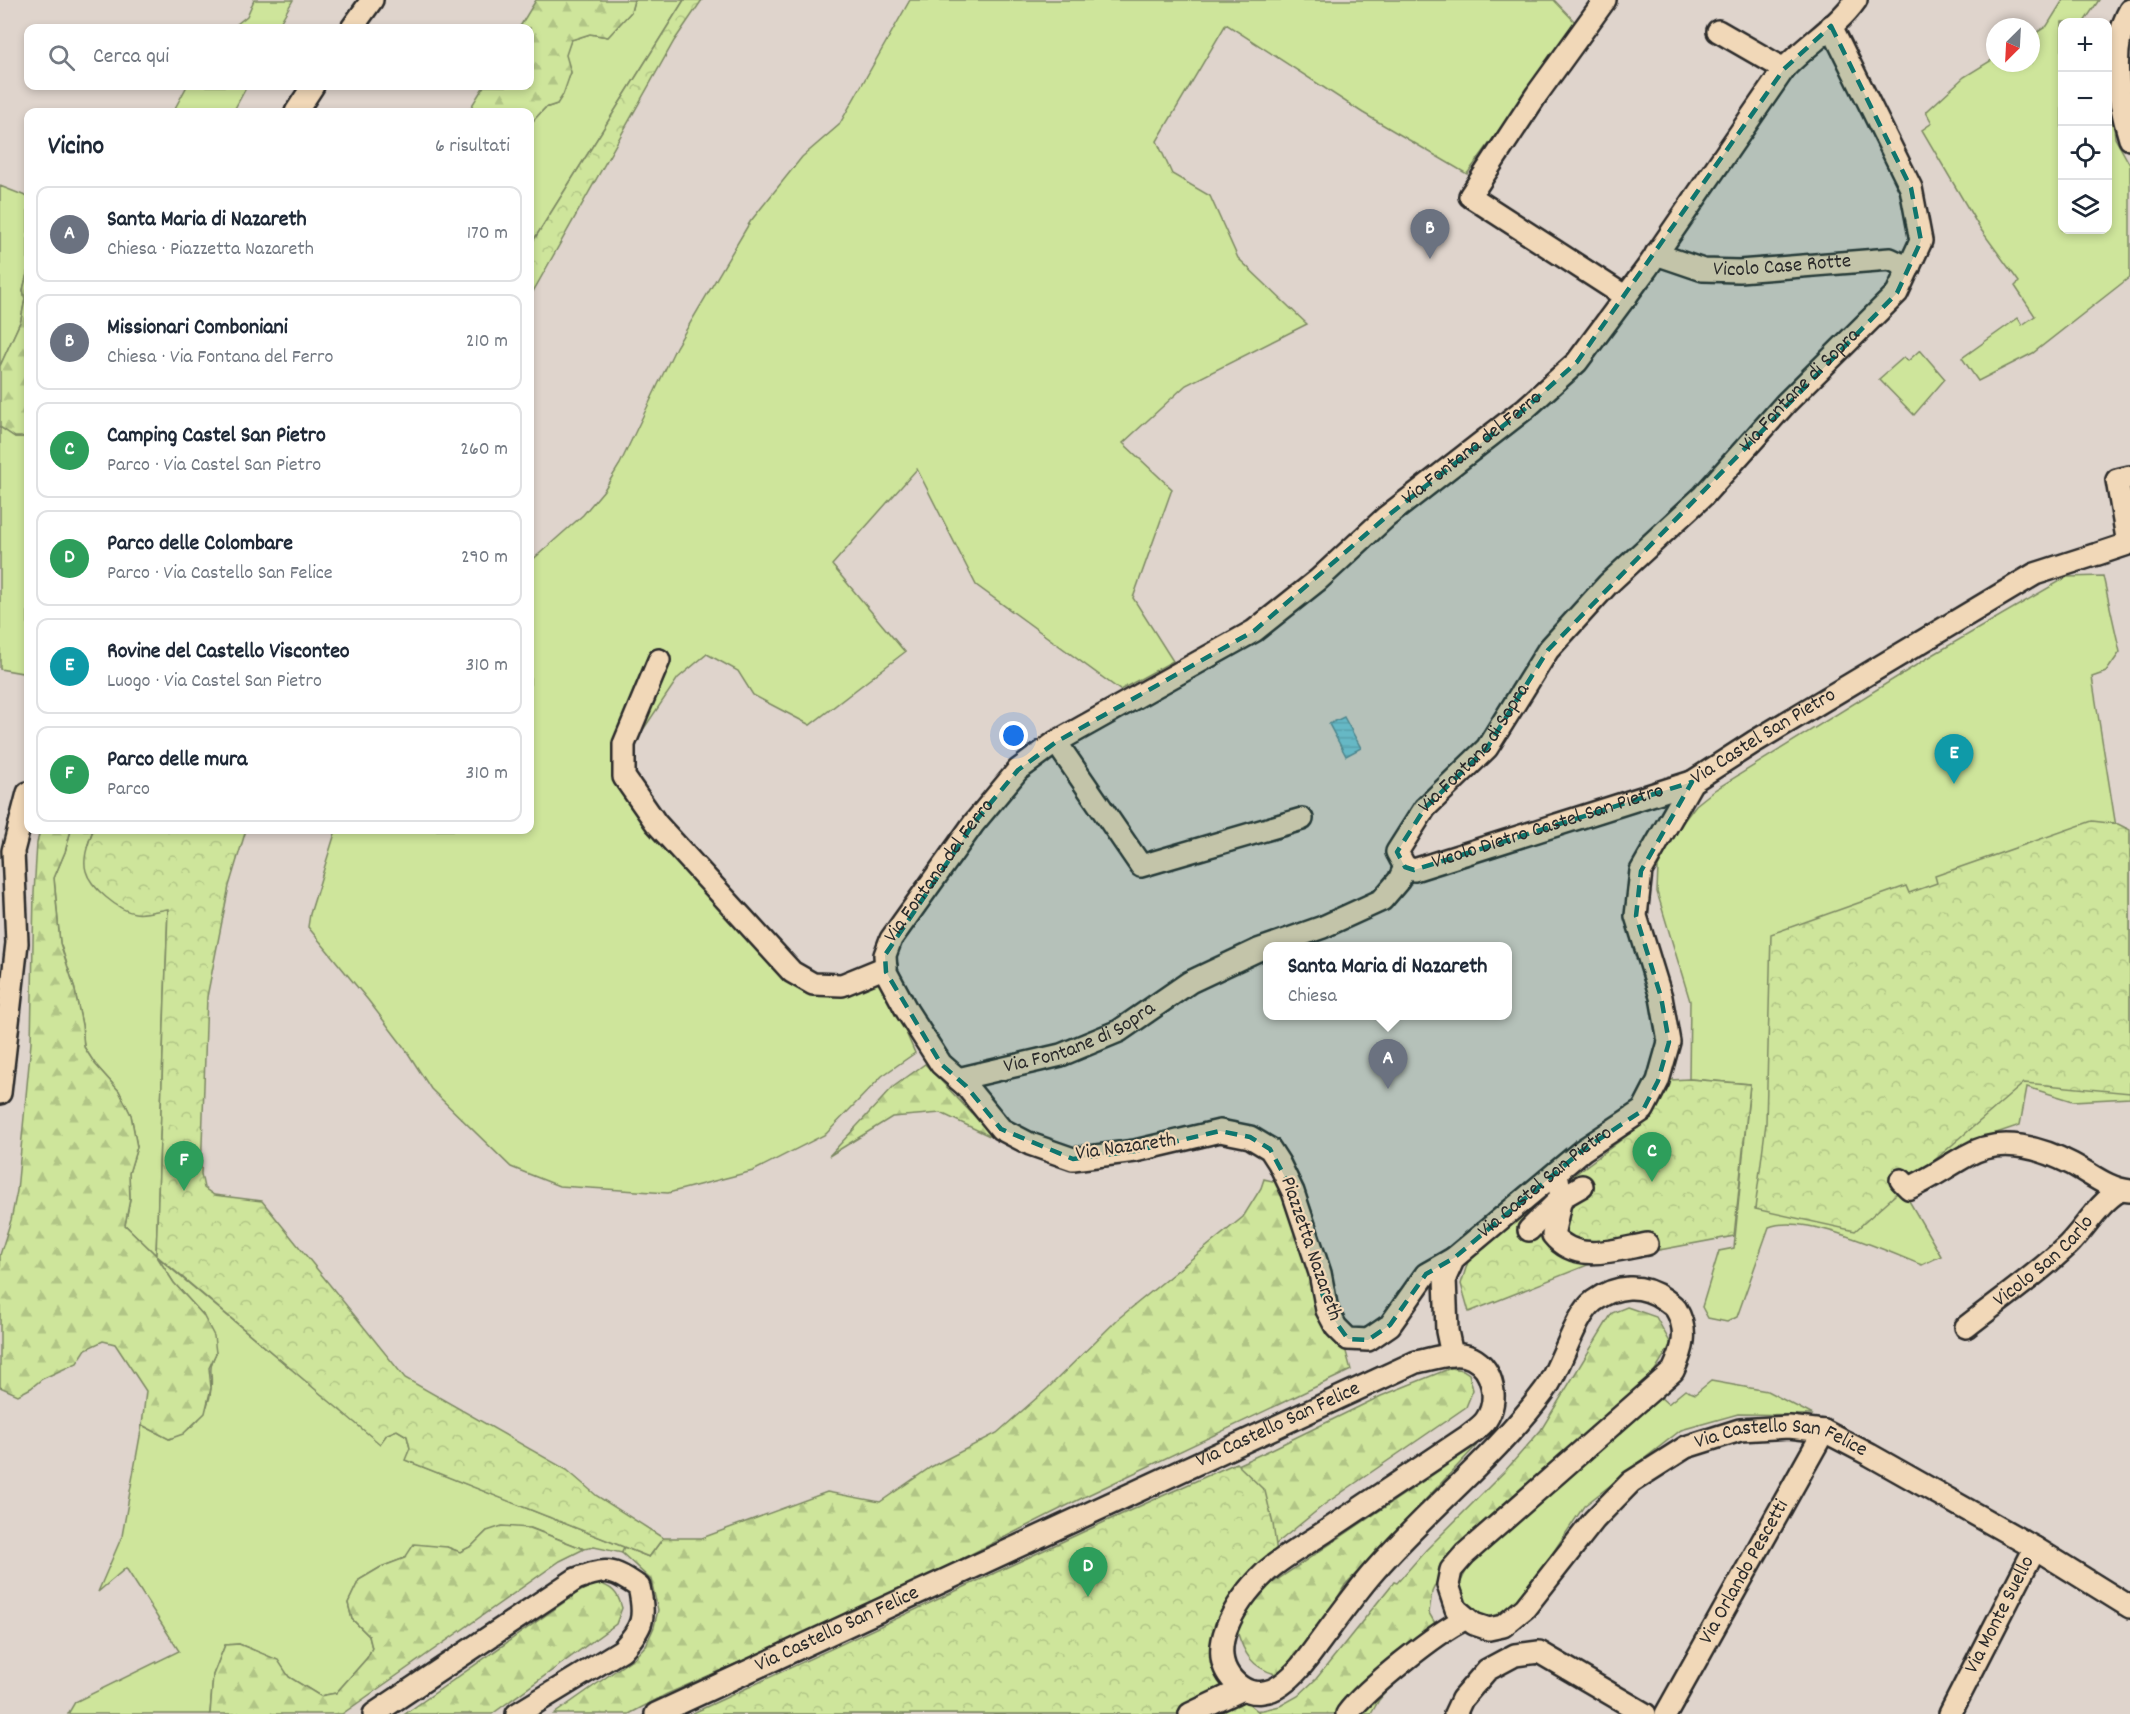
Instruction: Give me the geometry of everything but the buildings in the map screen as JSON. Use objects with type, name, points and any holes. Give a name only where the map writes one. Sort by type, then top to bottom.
[{"type":"street","points":[[355,24],[372,0]]},
{"type":"street","points":[[1605,0],[1537,94],[1470,196],[1626,297]]},
{"type":"street","name":"Via Fontana del Ferro","points":[[958,1079],[941,1065],[907,1011],[886,972],[885,955],[891,939],[974,823],[1018,770],[1056,742],[1254,631],[1318,580],[1386,517],[1526,408],[1577,362],[1626,297],[1790,62],[1831,26],[1856,0]]},
{"type":"street","points":[[2130,10],[2120,31],[2118,66],[2124,118],[2130,139]]},
{"type":"street","points":[[1831,26],[1911,189],[1921,241],[1910,268]]},
{"type":"street","points":[[1718,31],[1790,62]]},
{"type":"street","points":[[299,108],[310,90]]},
{"type":"street","name":"Vicolo Case Rotte","points":[[1656,254],[1703,270],[1739,271],[1890,259],[1910,268]]},
{"type":"street","name":"Via Fontane di Sopra","points":[[1281,942],[1323,927],[1382,900],[1399,880],[1405,867],[1397,852],[1425,808],[1487,748],[1548,650],[1608,584],[1703,496],[1786,403],[1897,293],[1910,268]]},
{"type":"street","name":"Via Castel San Pietro","points":[[1454,1258],[1583,1150],[1643,1110],[1658,1081],[1668,1042],[1661,997],[1636,916],[1641,871],[1692,782],[1754,742],[2035,574],[2128,544],[2117,480],[2130,477]]},
{"type":"street","points":[[659,660],[624,744],[624,777],[656,823],[792,972],[813,984],[842,986],[886,967]]},
{"type":"street","points":[[1056,742],[1141,866],[1302,819]]},
{"type":"street","name":"Vicolo Dietro Castel San Pietro","points":[[1405,867],[1414,870],[1692,782]]},
{"type":"street","points":[[0,1093],[17,943],[13,851],[24,808]]},
{"type":"street","name":"Via Fontane di Sopra","points":[[958,1079],[1061,1055],[1119,1031],[1190,982],[1263,948]]},
{"type":"street","name":"Via Nazareth","points":[[958,1079],[1001,1129],[1029,1144],[1073,1159],[1136,1151],[1220,1131],[1251,1137]]},
{"type":"street","name":"Piazzetta Nazareth","points":[[1251,1137],[1270,1149],[1293,1192],[1320,1273],[1327,1310],[1336,1327],[1348,1339],[1368,1340],[1390,1325],[1426,1274],[1454,1258]]},
{"type":"street","points":[[1901,1180],[1909,1188],[1928,1180],[1967,1154],[1989,1145],[2012,1144],[2071,1163],[2124,1191]]},
{"type":"street","points":[[1557,1172],[1561,1198],[1553,1235],[1561,1245],[1580,1253],[1604,1252],[1647,1244]]},
{"type":"street","points":[[1529,1230],[1561,1198],[1582,1185]]},
{"type":"street","name":"Vicolo San Carlo","points":[[1966,1327],[2066,1247],[2111,1195],[2124,1191]]},
{"type":"street","points":[[1452,1355],[1447,1331],[1445,1278],[1454,1258]]},
{"type":"street","points":[[1190,1714],[1243,1689],[1261,1694],[1279,1686],[1300,1668],[1371,1575],[1420,1522],[1518,1424],[1546,1388],[1563,1358],[1575,1329],[1592,1302],[1613,1291],[1641,1287],[1659,1295],[1675,1307],[1683,1326],[1683,1349],[1673,1371],[1465,1554],[1451,1570],[1448,1585],[1456,1609],[1465,1619],[1417,1652],[1381,1681],[1347,1714]]},
{"type":"street","name":"Via Castello San Felice","points":[[656,1714],[1416,1362],[1452,1355],[1471,1358],[1484,1367],[1491,1379],[1493,1401],[1486,1420],[1468,1436],[1267,1571],[1232,1616],[1221,1640],[1222,1660],[1231,1678],[1243,1689]]},
{"type":"street","name":"Via Castello San Felice","points":[[1465,1619],[1489,1629],[1503,1626],[1525,1608],[1594,1520],[1631,1482],[1686,1447],[1740,1430],[1789,1427],[1824,1431],[2035,1548],[2130,1607]]},
{"type":"street","name":"Via Orlando Pescetti","points":[[1666,1714],[1824,1431]]},
{"type":"street","name":"Via Monte Suello","points":[[1950,1714],[2035,1548]]},
{"type":"street","points":[[374,1714],[576,1579],[600,1570],[622,1575],[639,1587],[642,1622],[636,1636],[622,1650],[517,1714]]},
{"type":"street","points":[[1455,1714],[1462,1699],[1488,1670],[1515,1655],[1539,1652],[1645,1714]]},
{"type":"highlighted area","points":[[1831,26],[1911,188],[1921,241],[1897,293],[1548,650],[1487,748],[1425,808],[1397,852],[1405,867],[1414,870],[1692,782],[1641,871],[1636,916],[1661,997],[1669,1042],[1658,1081],[1643,1110],[1583,1150],[1454,1258],[1426,1274],[1390,1325],[1368,1340],[1348,1339],[1327,1310],[1293,1192],[1270,1149],[1250,1137],[1220,1131],[1135,1151],[1073,1159],[1001,1129],[966,1086],[941,1064],[886,972],[885,955],[974,823],[1018,770],[1056,742],[1254,631],[1386,517],[1526,408],[1577,362],[1784,69]]},
{"type":"green space","points":[[254,0],[293,0],[279,24],[237,24],[247,16]]},
{"type":"green space","points":[[536,0],[634,0],[631,12],[608,37],[590,34],[571,40],[566,55],[571,72],[563,95],[557,104],[545,108],[534,120],[534,108],[470,108],[482,90],[534,90],[534,24],[521,24]]},
{"type":"green space","points":[[634,0],[684,0],[534,240],[534,120],[545,108],[557,104],[571,73],[565,55],[571,40],[590,34],[608,37],[631,12]]},
{"type":"green space","points":[[684,0],[702,0],[674,41],[534,290],[534,240]]},
{"type":"green space","points":[[910,0],[1554,0],[1577,24],[1467,174],[1363,113],[1226,24],[1157,141],[1172,174],[1210,196],[1238,258],[1307,324],[1186,385],[1123,443],[1172,489],[1133,598],[1173,661],[1120,690],[976,585],[917,469],[832,565],[905,652],[810,725],[753,695],[738,671],[707,654],[678,678],[630,749],[628,775],[660,820],[801,971],[819,980],[850,972],[875,962],[915,1053],[882,1076],[826,1134],[753,1171],[668,1193],[559,1186],[511,1167],[431,1089],[406,1050],[308,927],[310,914],[335,834],[534,834],[534,558],[583,515],[604,490],[620,464],[676,347],[750,222],[802,157],[839,125]]},
{"type":"green space","points":[[2063,0],[2099,0],[2087,18],[2058,18],[2058,234],[2112,234],[2112,104],[2115,138],[2130,165],[2130,277],[2033,353],[1978,381],[1962,358],[2018,318],[2022,325],[2035,316],[2015,286],[2019,282],[1979,227],[1922,130],[1932,123],[1926,112],[1964,77],[1986,64],[1986,72],[2040,72],[2040,30],[2047,26]]},
{"type":"green space","points":[[185,90],[245,90],[235,108],[175,108]]},
{"type":"green space","points":[[0,186],[24,195],[24,304],[21,320],[0,366]]},
{"type":"green space","points":[[24,304],[24,436],[15,437],[0,427],[0,366],[21,320]]},
{"type":"green space","points":[[1920,350],[1945,379],[1914,415],[1879,379],[1904,357],[1908,361]]},
{"type":"green space","points":[[0,427],[15,437],[24,436],[24,673],[0,669]]},
{"type":"green space","points":[[2103,576],[2120,652],[2106,672],[2092,677],[2116,827],[2130,834],[2130,1098],[2073,1101],[2027,1087],[2020,1125],[1976,1140],[1905,1194],[1941,1256],[1922,1265],[1824,1229],[1784,1224],[1769,1227],[1737,1317],[1727,1322],[1708,1318],[1702,1307],[1719,1251],[1734,1248],[1750,1084],[1689,1079],[1690,1001],[1657,892],[1658,867],[1676,831],[1696,805],[1716,789],[1931,656],[2067,577]]},
{"type":"green space","points":[[2092,821],[2118,824],[2130,830],[2130,1093],[2024,1083],[1855,1231],[1755,1209],[1766,1123],[1771,934],[1906,886],[1909,893],[1937,883],[1935,876]]},
{"type":"green space","points":[[39,834],[70,834],[54,878],[60,943],[74,986],[84,1047],[95,1064],[119,1091],[131,1115],[137,1147],[129,1173],[130,1199],[125,1225],[156,1255],[174,1283],[203,1315],[214,1336],[216,1353],[209,1368],[211,1388],[205,1413],[183,1434],[169,1439],[142,1425],[146,1391],[115,1344],[103,1341],[86,1349],[77,1363],[42,1379],[18,1395],[0,1387],[0,1255],[17,1191],[31,1043]]},
{"type":"green space","points":[[70,834],[92,834],[87,847],[168,909],[156,1255],[125,1225],[130,1199],[129,1173],[137,1147],[131,1115],[119,1091],[95,1064],[84,1047],[74,986],[60,943],[54,878]]},
{"type":"green space","points":[[92,834],[245,834],[229,886],[207,997],[201,1174],[204,1188],[214,1195],[262,1201],[405,1378],[567,1470],[597,1496],[663,1538],[649,1557],[405,1460],[410,1448],[407,1436],[397,1430],[387,1434],[380,1444],[156,1255],[168,909],[135,913],[114,903],[99,891],[89,877],[85,866],[86,850]]},
{"type":"green space","points":[[925,1064],[996,1139],[941,1113],[892,1117],[829,1156],[893,1087]]},
{"type":"green space","points":[[1689,1079],[1750,1084],[1734,1236],[1595,1262],[1469,1312],[1461,1284],[1471,1252],[1637,1128],[1670,1080]]},
{"type":"green space","points":[[1264,1179],[1294,1186],[1312,1227],[1351,1370],[1088,1495],[870,1605],[667,1694],[629,1714],[554,1714],[635,1657],[646,1645],[654,1627],[658,1610],[651,1580],[622,1553],[624,1547],[649,1557],[663,1538],[702,1538],[827,1492],[880,1502],[931,1467],[997,1433],[1048,1388],[1119,1318],[1243,1217]]},
{"type":"green space","points":[[157,1257],[380,1443],[387,1434],[397,1430],[407,1436],[410,1448],[406,1460],[624,1547],[622,1553],[594,1547],[584,1549],[531,1528],[487,1531],[472,1546],[460,1552],[447,1547],[405,1558],[381,1567],[359,1580],[348,1603],[352,1619],[369,1636],[372,1648],[367,1658],[336,1693],[320,1696],[289,1677],[277,1660],[239,1644],[225,1645],[213,1675],[210,1714],[68,1714],[75,1702],[179,1651],[126,1568],[98,1592],[122,1536],[142,1425],[169,1439],[177,1436],[198,1420],[210,1398],[211,1368],[216,1353],[203,1315],[174,1283]]},
{"type":"green space","points":[[1627,1307],[1656,1317],[1671,1344],[1649,1380],[1444,1566],[1432,1592],[1429,1613],[1439,1630],[1379,1700],[1371,1714],[710,1714],[1059,1546],[1270,1450],[1381,1396],[1451,1368],[1463,1370],[1469,1374],[1473,1390],[1466,1407],[1325,1504],[1254,1562],[1204,1643],[1249,1711],[1280,1706],[1298,1696],[1316,1679],[1394,1582],[1397,1583],[1426,1550],[1505,1471],[1541,1430],[1612,1313]]},
{"type":"green space","points":[[1711,1381],[1767,1391],[1813,1415],[1738,1414],[1681,1430],[1584,1506],[1518,1605],[1503,1617],[1482,1617],[1466,1603],[1459,1585],[1474,1556],[1660,1397],[1668,1404],[1685,1390],[1695,1394]]},
{"type":"green space","points":[[1477,1445],[1345,1585],[1321,1626],[1294,1664],[1275,1674],[1254,1663],[1246,1652],[1237,1631],[1259,1592]]},
{"type":"green space","points":[[1236,1463],[1265,1491],[1277,1553],[1223,1611],[1214,1633],[1212,1658],[1219,1678],[1261,1714],[691,1714],[1111,1519]]},
{"type":"green space","points":[[502,1526],[530,1528],[584,1549],[560,1561],[342,1714],[210,1714],[213,1675],[225,1645],[239,1644],[278,1660],[289,1677],[320,1696],[336,1693],[367,1658],[372,1648],[369,1636],[352,1619],[348,1603],[359,1580],[381,1567],[405,1558],[414,1544],[447,1547],[460,1552],[472,1546],[487,1531]]},
{"type":"green space","points":[[596,1583],[610,1588],[618,1598],[622,1608],[616,1624],[492,1714],[405,1714],[579,1592]]},
{"type":"water","points":[[1344,717],[1361,748],[1346,756],[1329,724]]},
{"type":"place","name":"Missionari Comboniani","points":[[1430,259]]},
{"type":"place","name":"Rovine del Castello Visconteo","points":[[1954,784]]},
{"type":"place","name":"Santa Maria di Nazareth","points":[[1388,1089]]},
{"type":"place","name":"Camping Castel San Pietro","points":[[1652,1182]]},
{"type":"place","name":"Parco delle mura","points":[[184,1191]]},
{"type":"place","name":"Parco delle Colombare","points":[[1088,1597]]}]
